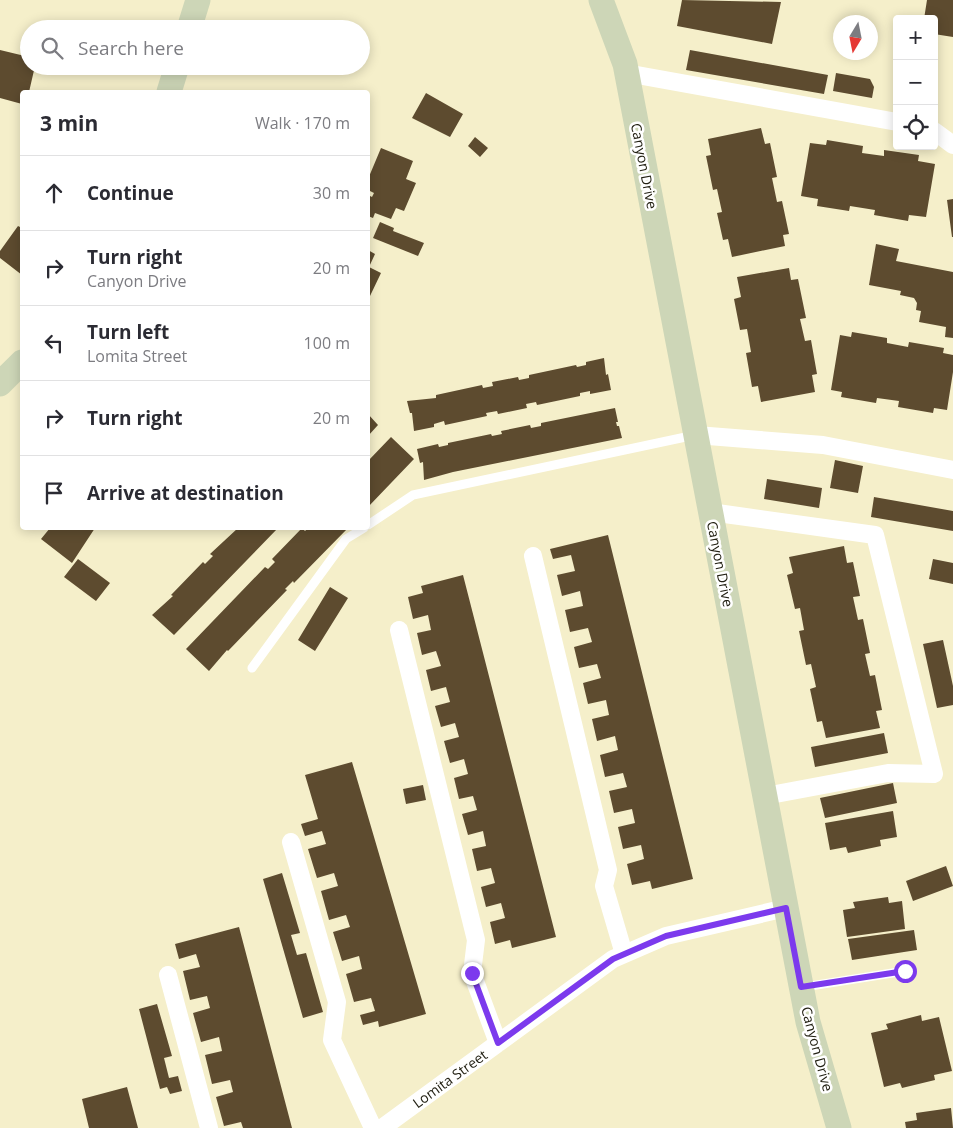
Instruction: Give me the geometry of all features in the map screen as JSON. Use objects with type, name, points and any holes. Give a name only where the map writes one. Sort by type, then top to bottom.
[{"type":"main road","points":[[192,20],[198,0]]},
{"type":"main road","name":"Canyon Drive","points":[[601,0],[609,16],[626,73],[808,1022],[839,1128]]},
{"type":"main road","points":[[170,90],[174,75]]},
{"type":"main road","points":[[0,384],[20,364]]},
{"type":"street","points":[[626,73],[893,121]]},
{"type":"street","points":[[938,134],[953,145]]},
{"type":"street","points":[[696,435],[822,445],[953,470]]},
{"type":"street","points":[[710,512],[875,535],[934,774],[888,773],[764,796]]},
{"type":"street","points":[[533,556],[608,870],[604,886],[624,954]]},
{"type":"street","points":[[399,630],[476,940],[472,973],[498,1043]]},
{"type":"street","points":[[291,842],[338,1002],[332,1040],[373,1128]]},
{"type":"street","name":"Lomita Street","points":[[382,1128],[613,959],[666,936],[786,908]]},
{"type":"street","points":[[168,975],[208,1128]]},
{"type":"lane","points":[[370,524],[413,495],[696,435]]},
{"type":"lane","points":[[252,668],[346,539],[361,530]]},
{"type":"lane","points":[[801,987],[905,971]]},
{"type":"building","points":[[682,0],[781,2],[772,44],[677,26]]},
{"type":"building","points":[[927,0],[953,0],[953,37],[938,35],[938,15],[925,15]]},
{"type":"building","points":[[0,50],[20,55],[20,75],[33,75],[29,90],[20,90],[20,103],[0,98]]},
{"type":"building","points":[[690,50],[828,75],[824,94],[686,70]]},
{"type":"building","points":[[836,73],[870,79],[874,87],[872,98],[833,91]]},
{"type":"building","points":[[426,93],[463,114],[450,137],[412,118]]},
{"type":"building","points":[[761,128],[765,144],[770,143],[777,177],[772,178],[777,202],[782,201],[789,234],[783,235],[785,246],[732,257],[728,239],[723,240],[717,213],[722,212],[717,189],[713,190],[706,156],[711,155],[708,139]]},
{"type":"building","points":[[475,137],[488,148],[480,157],[468,146]]},
{"type":"building","points":[[827,140],[863,146],[862,153],[884,156],[884,150],[919,155],[918,161],[935,164],[926,217],[909,215],[908,221],[874,215],[875,210],[850,206],[849,211],[817,206],[818,199],[801,196],[810,143],[826,145]]},
{"type":"building","points":[[381,148],[413,161],[406,179],[416,183],[404,211],[396,208],[391,219],[375,213],[373,218],[370,217],[370,196],[372,197],[374,193],[370,191],[370,174]]},
{"type":"building","points":[[953,199],[953,237],[952,237],[947,200]]},
{"type":"building","points":[[380,222],[394,228],[393,231],[424,243],[418,256],[373,238]]},
{"type":"building","points":[[18,226],[20,227],[20,273],[0,258],[0,251]]},
{"type":"building","points":[[876,244],[899,249],[896,261],[953,272],[953,338],[945,337],[946,327],[919,322],[921,311],[916,310],[917,303],[914,298],[900,295],[901,291],[869,285]]},
{"type":"building","points":[[370,251],[375,254],[370,265]]},
{"type":"building","points":[[370,268],[381,273],[370,296]]},
{"type":"building","points":[[789,268],[791,280],[798,279],[806,318],[800,319],[805,341],[811,340],[817,374],[812,375],[815,392],[761,402],[758,386],[752,387],[746,353],[751,352],[747,329],[740,330],[734,299],[741,297],[737,277]]},
{"type":"building","points":[[852,332],[887,338],[887,343],[908,347],[909,342],[944,348],[943,353],[953,355],[953,372],[947,410],[934,408],[933,413],[898,407],[899,401],[877,398],[876,403],[841,397],[842,392],[831,390],[840,335],[851,337]]},
{"type":"building","points":[[604,358],[606,375],[608,374],[611,390],[590,394],[590,391],[580,393],[580,396],[537,405],[536,402],[526,404],[527,408],[498,414],[497,411],[486,413],[487,416],[445,425],[444,421],[434,424],[434,427],[414,431],[412,413],[410,413],[407,401],[436,398],[436,395],[482,385],[483,388],[493,386],[492,382],[518,377],[519,380],[529,378],[529,375],[576,365],[577,367],[586,365],[586,362]]},
{"type":"building","points":[[615,408],[618,422],[616,422],[622,438],[453,472],[424,480],[423,462],[420,463],[417,449],[438,444],[439,447],[448,445],[448,443],[491,434],[492,436],[502,434],[501,431],[530,425],[531,428],[541,426],[541,423]]},
{"type":"building","points":[[370,416],[378,425],[370,434]]},
{"type":"building","points":[[391,437],[414,459],[370,505],[370,459]]},
{"type":"building","points":[[835,460],[863,466],[858,493],[830,488]]},
{"type":"building","points":[[767,479],[822,488],[819,508],[764,499]]},
{"type":"building","points":[[874,497],[953,511],[953,531],[871,517]]},
{"type":"building","points":[[48,530],[94,530],[72,563],[41,539]]},
{"type":"building","points":[[236,530],[276,530],[174,635],[152,615],[173,596],[171,595],[203,562],[205,564],[213,556],[210,554]]},
{"type":"building","points":[[300,530],[346,530],[294,583],[293,581],[285,589],[287,590],[227,650],[209,671],[186,649],[265,567],[268,569],[275,562],[272,559]]},
{"type":"building","points":[[608,535],[693,879],[652,889],[650,881],[632,885],[627,864],[644,859],[641,845],[623,849],[618,827],[635,823],[632,809],[614,813],[609,791],[627,787],[623,773],[605,777],[600,755],[618,750],[615,736],[597,741],[592,719],[609,715],[606,700],[588,704],[583,683],[601,678],[597,664],[579,668],[574,647],[592,642],[588,628],[570,632],[565,610],[583,606],[580,591],[562,596],[557,575],[575,571],[571,555],[553,559],[550,549]]},
{"type":"building","points":[[844,546],[847,563],[853,562],[860,596],[853,597],[858,620],[863,619],[870,653],[865,654],[870,676],[875,675],[882,710],[876,711],[880,728],[826,738],[822,721],[817,722],[810,689],[816,687],[811,664],[806,665],[799,631],[804,630],[800,608],[795,609],[787,575],[793,573],[789,557]]},
{"type":"building","points":[[78,559],[110,583],[96,601],[64,577]]},
{"type":"building","points":[[933,559],[953,563],[953,584],[929,579]]},
{"type":"building","points":[[463,575],[556,937],[512,948],[510,940],[495,944],[490,922],[505,918],[501,903],[486,907],[481,887],[495,883],[491,868],[477,871],[472,849],[486,846],[483,831],[468,835],[462,814],[477,810],[473,796],[459,799],[454,778],[468,774],[464,759],[450,763],[444,741],[459,737],[455,723],[441,727],[435,706],[450,702],[446,687],[431,691],[426,670],[441,666],[436,651],[422,655],[417,633],[431,630],[428,615],[413,619],[408,597],[423,593],[421,586]]},
{"type":"building","points":[[330,587],[348,598],[315,651],[298,640]]},
{"type":"building","points":[[943,640],[953,686],[953,705],[937,708],[923,644]]},
{"type":"building","points":[[884,733],[888,753],[815,767],[811,747]]},
{"type":"building","points":[[352,762],[426,1014],[379,1027],[378,1021],[363,1025],[360,1015],[375,1011],[371,998],[354,1002],[346,974],[362,969],[359,956],[342,961],[333,932],[350,927],[346,915],[329,920],[321,891],[338,886],[334,873],[317,878],[308,849],[326,844],[322,831],[305,836],[301,824],[318,819],[305,775]]},
{"type":"building","points":[[893,783],[897,803],[825,818],[820,798]]},
{"type":"building","points":[[423,785],[426,800],[406,804],[403,789]]},
{"type":"building","points":[[893,811],[897,837],[880,840],[881,846],[848,853],[846,847],[830,850],[825,823]]},
{"type":"building","points":[[946,866],[953,886],[913,901],[906,881]]},
{"type":"building","points":[[282,873],[300,933],[291,935],[297,955],[306,953],[323,1012],[303,1018],[263,879]]},
{"type":"building","points":[[888,897],[889,903],[902,901],[905,929],[847,937],[843,910],[855,908],[853,902]]},
{"type":"building","points":[[239,927],[292,1128],[243,1128],[241,1122],[224,1126],[216,1097],[233,1092],[230,1080],[212,1084],[205,1055],[222,1051],[219,1037],[201,1042],[193,1013],[210,1008],[207,996],[190,1000],[183,971],[200,967],[196,954],[179,959],[175,944]]},
{"type":"building","points":[[914,930],[917,950],[852,960],[848,939]]},
{"type":"building","points":[[157,1004],[172,1056],[164,1058],[169,1078],[178,1076],[182,1091],[170,1094],[167,1087],[160,1089],[139,1009]]},
{"type":"building","points":[[921,1015],[922,1021],[939,1017],[952,1071],[934,1075],[935,1080],[902,1088],[900,1083],[884,1087],[871,1033],[888,1029],[886,1024]]},
{"type":"building","points":[[127,1087],[138,1128],[89,1128],[82,1099]]},
{"type":"building","points":[[951,1108],[953,1128],[906,1128],[905,1122],[917,1120],[916,1113]]},
{"type":"route","points":[[472,973],[498,1043],[613,959],[666,936],[786,908],[801,987],[905,971]]}]
